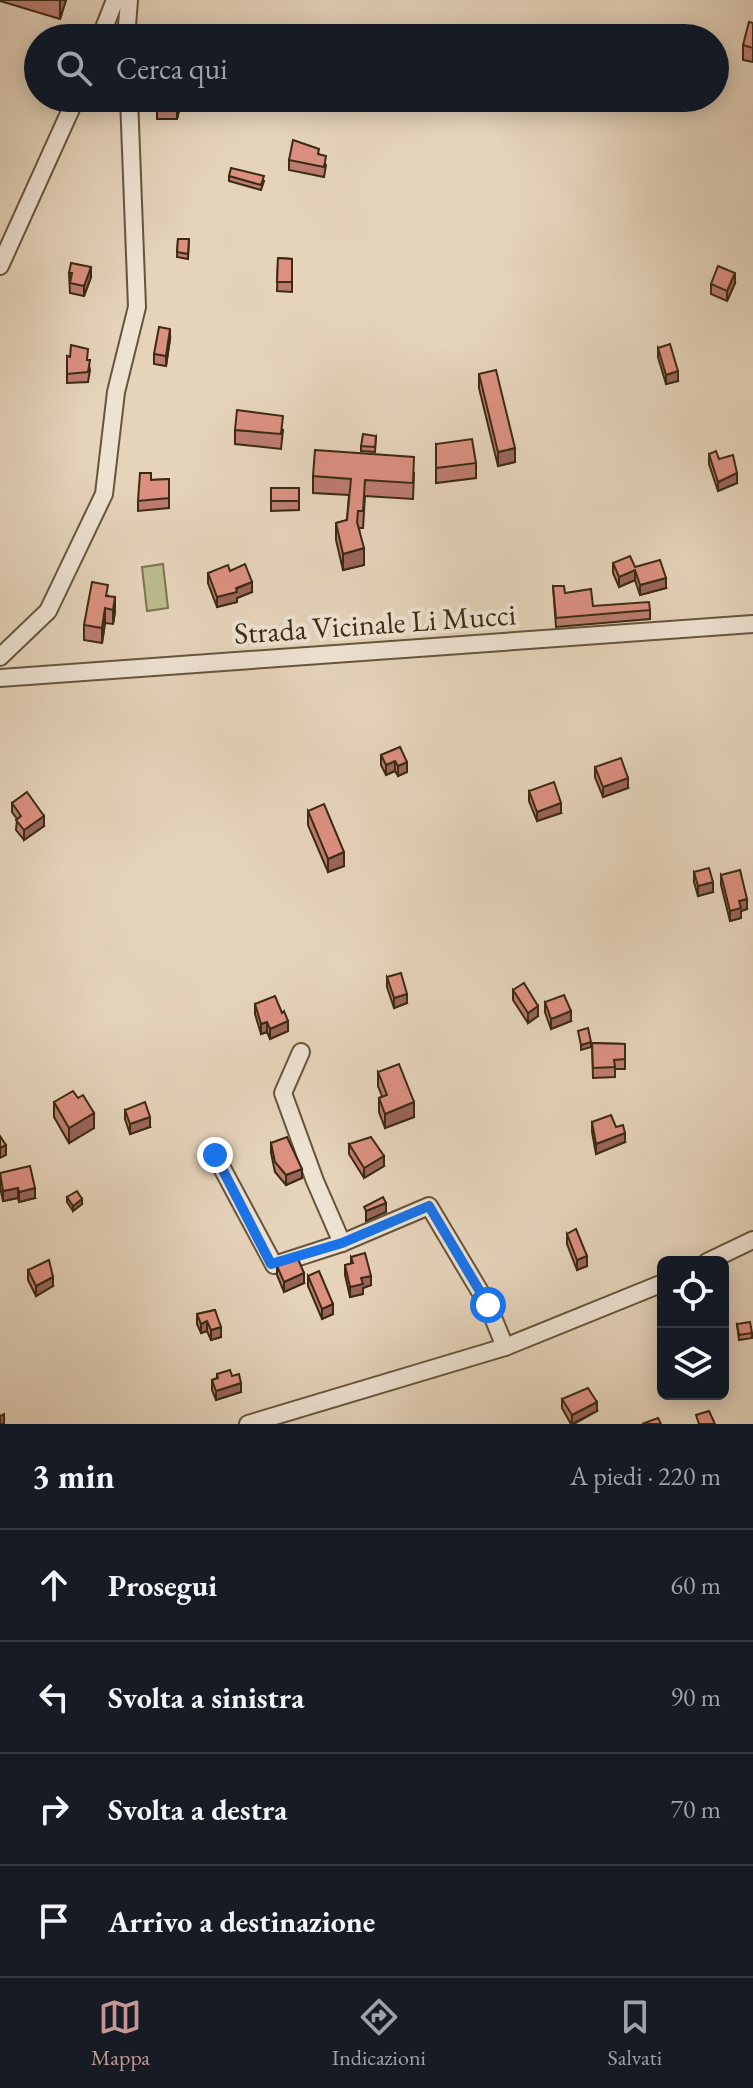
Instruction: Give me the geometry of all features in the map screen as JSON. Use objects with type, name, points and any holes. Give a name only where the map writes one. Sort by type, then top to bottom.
[{"type":"street","points":[[106,24],[115,0]]},
{"type":"street","points":[[127,24],[129,0]]},
{"type":"street","points":[[0,266],[70,112]]},
{"type":"street","points":[[0,657],[48,611],[104,494],[116,392],[137,307],[130,112]]},
{"type":"street","name":"Strada Vicinale Li Mucci","points":[[0,678],[753,624]]},
{"type":"street","points":[[301,1052],[283,1093],[315,1181],[342,1243]]},
{"type":"street","points":[[215,1155],[271,1264],[342,1243],[429,1206],[488,1305],[505,1347]]},
{"type":"street","points":[[720,1256],[753,1240]]},
{"type":"street","points":[[248,1424],[505,1347],[657,1285]]},
{"type":"green space","points":[[163,564],[168,608],[147,611],[142,567]]},
{"type":"building","points":[[749,22],[753,23],[753,48],[743,45]]},
{"type":"building","points":[[293,140],[319,149],[318,154],[326,156],[324,167],[289,160]]},
{"type":"building","points":[[231,168],[264,176],[261,185],[229,176]]},
{"type":"building","points":[[178,239],[189,239],[188,254],[177,252]]},
{"type":"building","points":[[278,258],[292,259],[292,282],[277,282]]},
{"type":"building","points":[[71,263],[91,267],[84,286],[70,283]]},
{"type":"building","points":[[718,266],[735,273],[727,291],[711,284]]},
{"type":"building","points":[[159,327],[170,329],[166,356],[154,354]]},
{"type":"building","points":[[670,344],[678,371],[666,375],[658,348]]},
{"type":"building","points":[[71,345],[88,349],[88,372],[67,374],[67,356],[70,357]]},
{"type":"building","points":[[496,370],[515,448],[498,452],[479,374]]},
{"type":"building","points":[[237,410],[283,416],[281,434],[235,430]]},
{"type":"building","points":[[363,434],[376,436],[375,447],[361,446]]},
{"type":"building","points":[[472,439],[476,463],[436,468],[436,444]]},
{"type":"building","points":[[315,450],[414,457],[413,483],[365,480],[363,511],[358,511],[357,522],[364,548],[343,554],[336,523],[347,520],[351,479],[313,476]]},
{"type":"building","points":[[716,451],[719,459],[733,455],[737,473],[718,482],[709,454]]},
{"type":"building","points":[[140,473],[151,473],[151,480],[169,479],[169,498],[138,501]]},
{"type":"building","points":[[271,488],[299,488],[299,501],[271,501]]},
{"type":"building","points":[[630,556],[635,567],[660,560],[666,578],[640,585],[635,570],[619,577],[613,563]]},
{"type":"building","points":[[245,564],[252,582],[236,588],[237,592],[217,597],[208,573],[228,565],[230,571]]},
{"type":"building","points":[[92,582],[108,585],[106,596],[115,597],[113,610],[105,608],[102,628],[84,625]]},
{"type":"building","points":[[553,586],[564,586],[565,593],[591,589],[593,606],[649,602],[650,610],[556,618]]},
{"type":"building","points":[[269,628],[270,636],[239,640],[238,631]]},
{"type":"building","points":[[400,747],[407,762],[398,766],[395,761],[386,765],[381,755]]},
{"type":"building","points":[[621,758],[628,778],[603,787],[595,767]]},
{"type":"building","points":[[554,782],[561,803],[537,812],[529,791]]},
{"type":"building","points":[[27,792],[44,816],[24,830],[16,820],[21,816],[12,803]]},
{"type":"building","points":[[324,804],[344,852],[328,859],[308,811]]},
{"type":"building","points":[[709,868],[713,882],[698,886],[694,872]]},
{"type":"building","points":[[740,870],[747,899],[739,901],[741,908],[730,911],[721,875]]},
{"type":"building","points":[[401,973],[407,994],[394,998],[387,977]]},
{"type":"building","points":[[524,983],[538,1006],[528,1013],[513,990]]},
{"type":"building","points":[[564,995],[571,1011],[551,1019],[545,1002]]},
{"type":"building","points":[[275,996],[288,1021],[270,1029],[267,1022],[261,1024],[255,1004]]},
{"type":"building","points":[[588,1028],[591,1042],[581,1045],[578,1031]]},
{"type":"building","points":[[592,1043],[625,1044],[625,1059],[614,1060],[615,1067],[593,1068]]},
{"type":"building","points":[[399,1064],[414,1102],[385,1114],[379,1098],[387,1095],[378,1072]]},
{"type":"building","points":[[73,1091],[78,1098],[83,1095],[94,1113],[69,1128],[54,1102]]},
{"type":"building","points":[[145,1102],[150,1117],[130,1124],[125,1110]]},
{"type":"building","points":[[611,1115],[616,1127],[623,1125],[625,1133],[596,1144],[592,1122]]},
{"type":"building","points":[[287,1137],[302,1169],[286,1175],[275,1162],[271,1143]]},
{"type":"building","points":[[371,1137],[384,1156],[364,1168],[349,1144]]},
{"type":"building","points":[[30,1166],[35,1188],[19,1192],[18,1188],[3,1191],[0,1173]]},
{"type":"building","points":[[77,1191],[82,1199],[73,1206],[67,1197]]},
{"type":"building","points":[[383,1197],[386,1203],[366,1211],[364,1207]]},
{"type":"building","points":[[576,1229],[587,1256],[577,1260],[567,1234]]},
{"type":"building","points":[[365,1253],[371,1276],[361,1278],[363,1284],[350,1287],[345,1265],[353,1263],[351,1257]]},
{"type":"building","points":[[298,1259],[304,1273],[284,1282],[277,1266]]},
{"type":"building","points":[[49,1260],[53,1277],[36,1286],[28,1270]]},
{"type":"building","points":[[319,1271],[333,1304],[322,1309],[308,1276]]},
{"type":"building","points":[[215,1310],[221,1327],[211,1330],[207,1321],[201,1324],[197,1314]]},
{"type":"building","points":[[750,1322],[752,1333],[739,1335],[737,1324]]},
{"type":"building","points":[[230,1370],[232,1376],[239,1374],[241,1383],[216,1391],[212,1380],[218,1378],[217,1374]]},
{"type":"building","points":[[588,1388],[597,1402],[572,1415],[562,1399]]},
{"type":"building","points":[[709,1411],[715,1424],[699,1424],[696,1415]]},
{"type":"building","points":[[658,1418],[661,1424],[642,1424]]},
{"type":"route","points":[[215,1155],[271,1264],[342,1243],[429,1206],[488,1305]]}]
